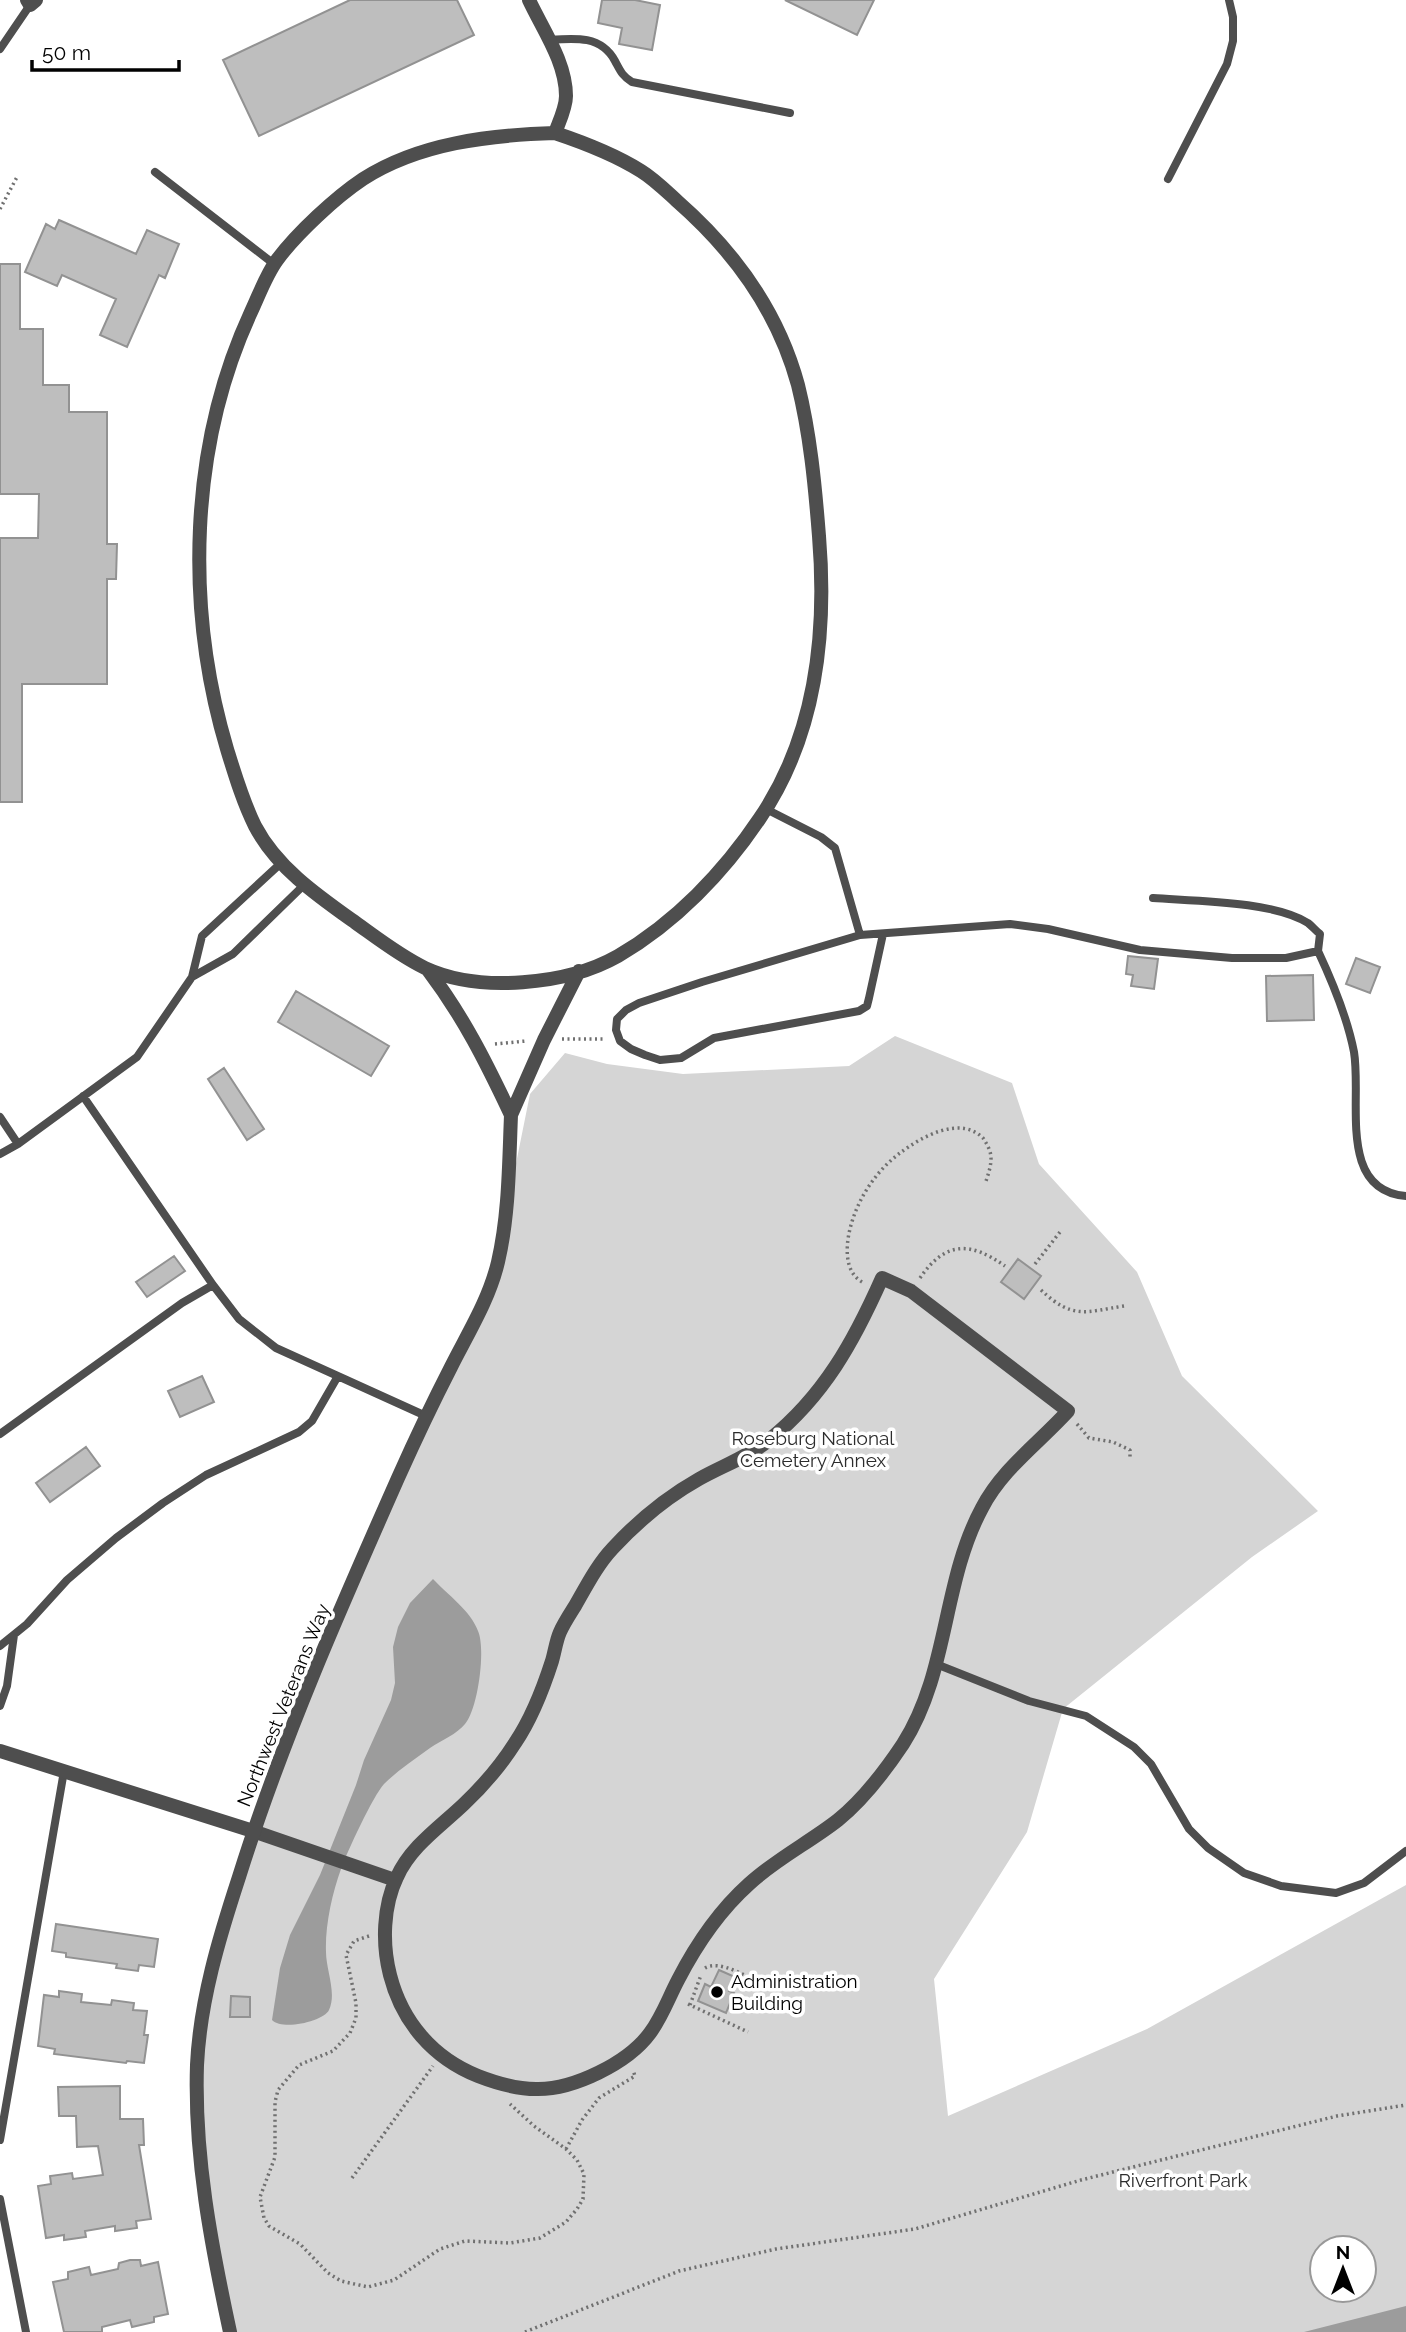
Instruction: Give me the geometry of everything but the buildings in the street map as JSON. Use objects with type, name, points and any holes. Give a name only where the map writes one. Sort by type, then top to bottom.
[{"type":"street","points":[[529,0],[563,76],[566,98],[555,133]]},
{"type":"street","name":"Northwest Veterans Way","points":[[555,133],[596,148],[648,175],[700,221],[732,256],[780,333],[797,382],[817,503],[823,588],[821,632],[815,682],[804,724],[787,770],[739,850],[705,887],[656,930],[614,958],[579,971],[534,982],[496,984],[428,970],[352,921],[281,864],[256,828],[236,777],[213,696],[199,598],[202,503],[217,417],[237,342],[274,264],[316,218],[364,179],[439,147],[483,137],[555,133]]},
{"type":"street","name":"Northwest Veterans Way","points":[[428,970],[454,1004],[478,1046],[511,1115]]},
{"type":"street","name":"Northwest Veterans Way","points":[[230,2332],[214,2259],[204,2193],[196,2108],[202,2019],[217,1949],[253,1831],[283,1747],[426,1416],[481,1310],[498,1263],[504,1223],[511,1115],[544,1040],[579,971]]},
{"type":"street","points":[[882,1278],[911,1291],[1068,1411],[1019,1458],[983,1506],[967,1540],[930,1688],[918,1716],[904,1741],[869,1790],[843,1816],[750,1882],[705,1934],[651,2032],[625,2056],[591,2076],[536,2090],[495,2082],[470,2073],[441,2056],[420,2036],[394,1990],[385,1935],[388,1906],[395,1880],[408,1856],[466,1803],[514,1745],[527,1724],[551,1666],[560,1632],[597,1567],[640,1521],[671,1497],[769,1440],[809,1401],[829,1378],[877,1290],[882,1278]]},
{"type":"street","points":[[0,1751],[253,1831],[395,1880]]},
{"type":"lane","points":[[1168,179],[1227,64],[1233,41],[1233,17],[1228,0]]},
{"type":"lane","points":[[0,49],[31,2]]},
{"type":"lane","points":[[549,40],[575,38],[594,41],[606,47],[624,77],[632,82],[790,113]]},
{"type":"lane","points":[[155,172],[274,264]]},
{"type":"lane","points":[[766,809],[821,837],[835,848],[860,935]]},
{"type":"lane","points":[[0,1154],[18,1144],[137,1057],[192,977],[202,936],[281,864]]},
{"type":"lane","points":[[192,977],[233,954],[305,884]]},
{"type":"lane","points":[[1153,898],[1279,911],[1308,923],[1320,934],[1318,951],[1339,996],[1354,1052],[1359,1159],[1370,1181],[1391,1194],[1406,1196]]},
{"type":"lane","points":[[883,934],[867,1006],[859,1011],[714,1038],[681,1058],[660,1060],[631,1049],[619,1038],[616,1030],[617,1019],[639,1003],[860,935],[1010,924],[1048,929],[1140,950],[1232,958],[1286,958],[1318,951]]},
{"type":"lane","points":[[83,1096],[239,1319],[275,1349],[426,1416]]},
{"type":"lane","points":[[0,1117],[18,1144]]},
{"type":"lane","points":[[0,1434],[182,1303],[214,1285]]},
{"type":"lane","points":[[0,1646],[67,1580],[116,1538],[163,1503],[206,1475],[299,1432],[312,1421],[338,1376]]},
{"type":"lane","points":[[0,1706],[7,1686],[14,1635]]},
{"type":"lane","points":[[936,1664],[1029,1701],[1086,1716],[1134,1747],[1151,1763],[1189,1829],[1208,1848],[1244,1873],[1281,1886],[1336,1893],[1364,1883],[1406,1852]]},
{"type":"lane","points":[[0,2140],[64,1771]]},
{"type":"lane","points":[[0,2199],[26,2332]]},
{"type":"path","points":[[0,209],[17,177]]},
{"type":"path","points":[[877,1290],[857,1279],[850,1269],[848,1236],[861,1200],[891,1160],[926,1137],[945,1129],[965,1129],[981,1137],[988,1145],[991,1155],[985,1184]]},
{"type":"path","points":[[1035,1264],[1060,1233]]},
{"type":"path","points":[[911,1291],[934,1262],[965,1247],[985,1252],[1005,1266]]},
{"type":"path","points":[[1041,1290],[1054,1303],[1074,1312],[1125,1306]]},
{"type":"path","points":[[1068,1411],[1089,1438],[1113,1442],[1130,1450],[1130,1460]]},
{"type":"path","points":[[385,1935],[364,1936],[354,1941],[348,1949],[346,1955],[356,2003],[356,2018],[350,2033],[332,2051],[299,2066],[278,2090],[275,2102],[275,2157],[260,2197],[264,2218],[269,2226],[300,2244],[319,2266],[341,2281],[368,2287],[394,2280],[440,2249],[452,2245],[465,2241],[525,2242],[540,2238],[566,2222],[583,2199],[584,2174],[577,2160],[510,2104],[494,2097],[495,2082]]},
{"type":"path","points":[[690,2005],[701,1974],[709,1965],[719,1966],[764,1985]]},
{"type":"path","points":[[670,1996],[748,2032]]},
{"type":"path","points":[[352,2178],[441,2056]]},
{"type":"path","points":[[566,2149],[582,2120],[599,2098],[635,2076],[625,2056]]},
{"type":"path","points":[[525,2332],[679,2271],[776,2249],[915,2229],[1108,2174],[1337,2116],[1406,2105]]},
{"type":"green space","name":"Roseburg National Cemetery Annex","points":[[895,1036],[1012,1083],[1039,1164],[1137,1272],[1182,1376],[1318,1511],[1252,1557],[1063,1709],[1027,1832],[934,1979],[948,2116],[1147,2029],[1406,1885],[1406,2307],[1310,2332],[230,2332],[200,2151],[202,2019],[235,1888],[344,1605],[481,1309],[504,1223],[530,1094],[565,1053],[607,1064],[683,1074],[849,1066]]},
{"type":"shaded area","points":[[433,1579],[464,1610],[478,1631],[481,1664],[474,1706],[462,1728],[430,1748],[384,1784],[354,1838],[338,1879],[328,1921],[326,1959],[332,1989],[329,2010],[312,2021],[294,2025],[277,2023],[272,2020],[280,1968],[290,1935],[320,1875],[364,1760],[391,1700],[395,1683],[393,1647],[398,1627],[410,1603]]},
{"type":"shaded area","points":[[1406,2306],[1406,2332],[1304,2332]]},
{"type":"place","name":"Administration Building","points":[[717,1992]]},
{"type":"park label","name":"Riverfront Park","points":[[1183,2180]]}]
